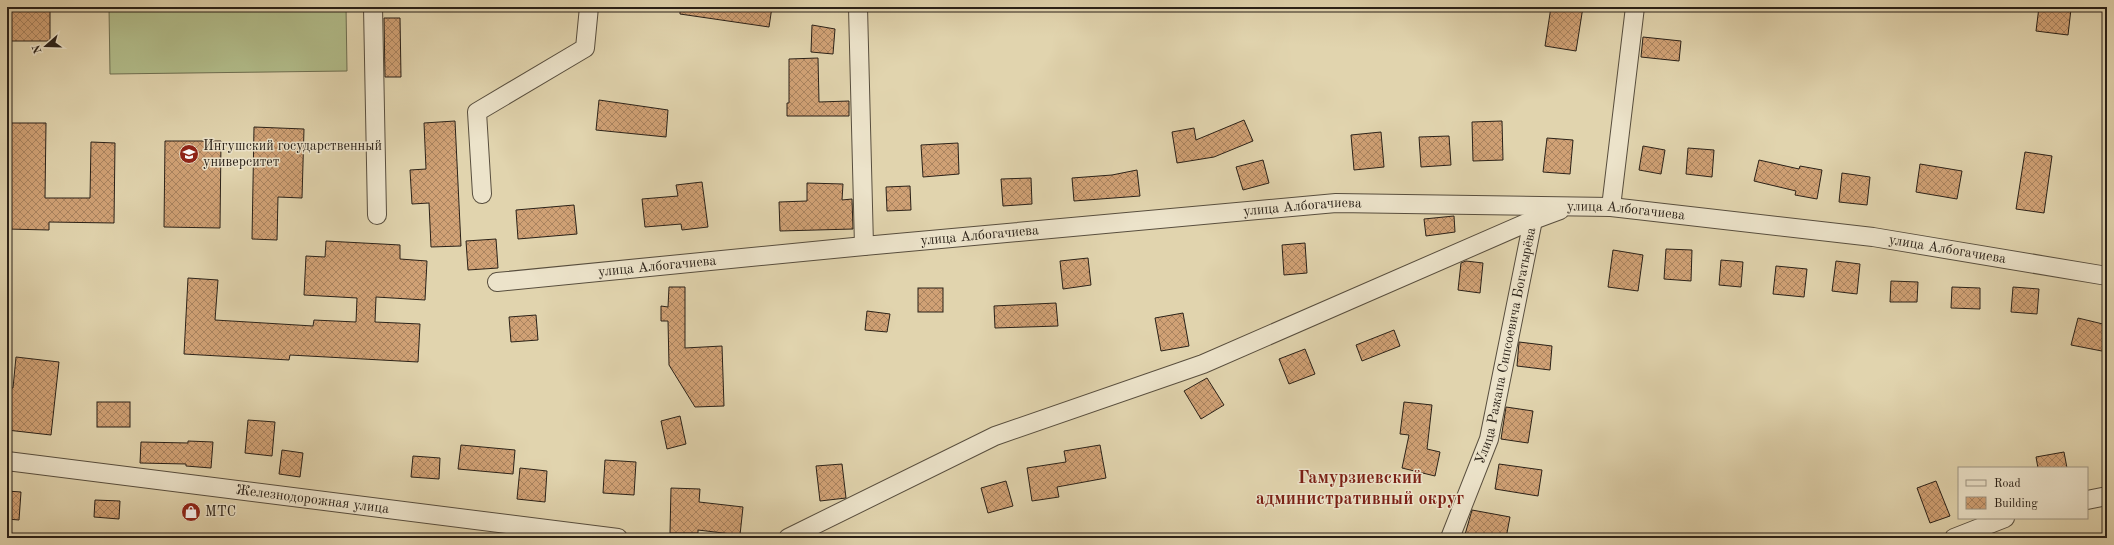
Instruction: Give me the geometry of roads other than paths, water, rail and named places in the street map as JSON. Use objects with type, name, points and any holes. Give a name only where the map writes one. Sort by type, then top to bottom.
[{"type":"street","points":[[373,7],[377,215]]},
{"type":"street","points":[[482,194],[477,112],[585,48],[589,7]]},
{"type":"street","points":[[858,7],[864,246]]},
{"type":"street","points":[[1611,207],[1635,7]]},
{"type":"street","name":"улица Албогачиева","points":[[497,282],[864,246],[1336,203],[1611,207],[1873,237],[2107,276]]},
{"type":"street","points":[[788,538],[995,436],[1203,364],[1533,220],[1571,206]]},
{"type":"street","name":"Улица Ражапа Сипсоевича Богатырёва","points":[[1450,538],[1489,439],[1533,220]]},
{"type":"street","name":"Железнодорожная улица","points":[[7,461],[618,538]]},
{"type":"street","points":[[2088,500],[2107,496]]},
{"type":"street","points":[[1955,538],[2002,519]]},
{"type":"place","name":"Ингушский государственный университет","points":[[189,154]]},
{"type":"place","name":"МТС","points":[[191,512]]},
{"type":"district","name":"Гамурзиевский административный округ","points":[[1360,488]]}]
